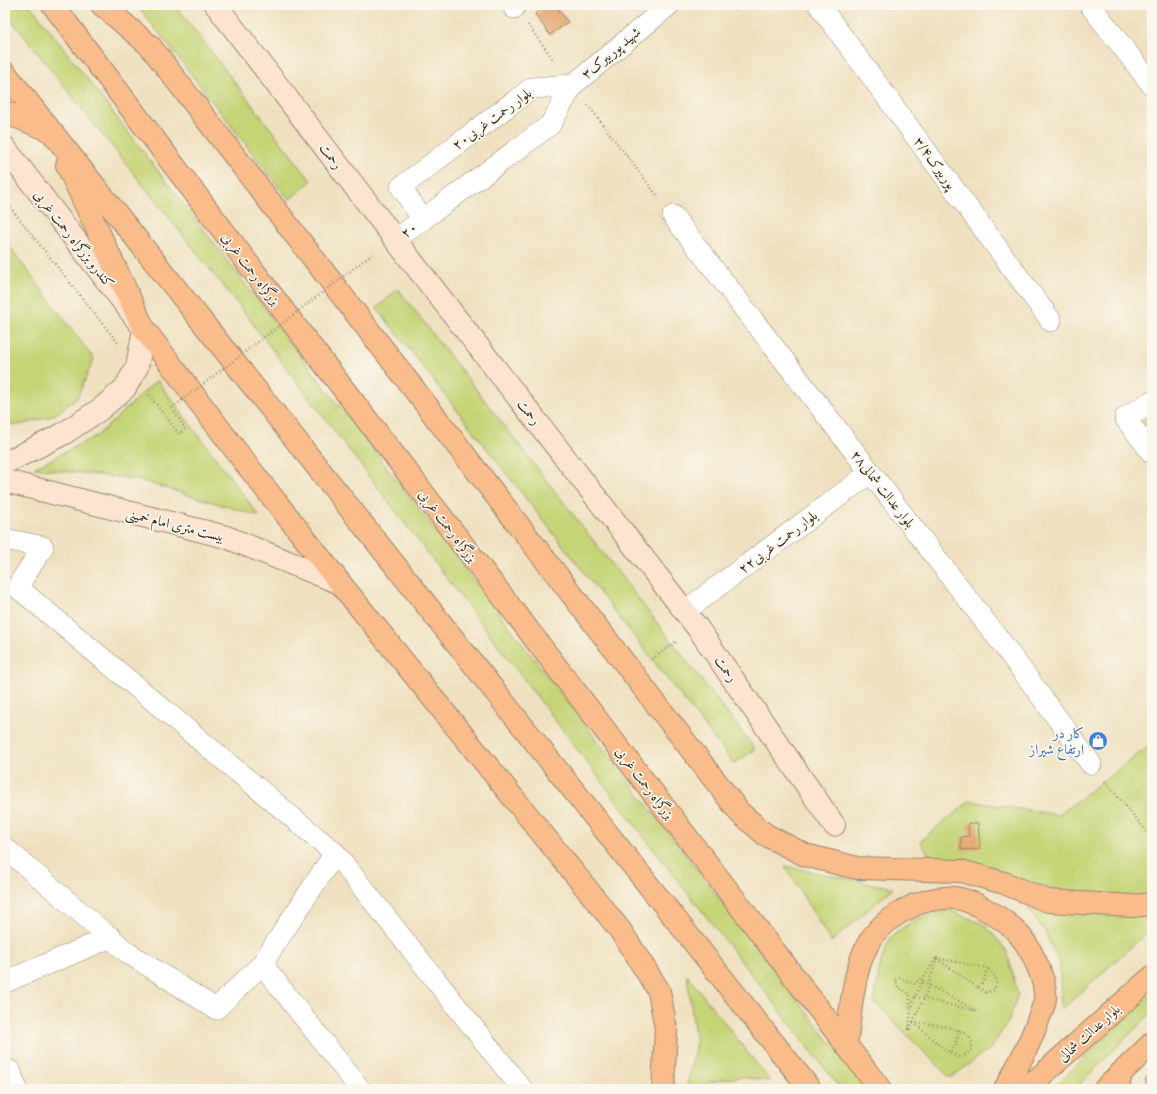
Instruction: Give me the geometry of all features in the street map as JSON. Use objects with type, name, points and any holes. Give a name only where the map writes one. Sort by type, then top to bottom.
[{"type":"main road","name":"بزرگراه رحمت غربی","points":[[53,5],[288,318],[880,1089]]},
{"type":"main road","points":[[102,5],[150,46],[740,813],[766,835],[805,855],[857,868],[961,871],[1004,883],[1048,901],[1132,906],[1152,904]]},
{"type":"main road","points":[[5,73],[810,1089]]},
{"type":"main road","points":[[5,112],[51,132],[144,329],[246,464],[340,583],[620,930],[659,991],[666,1029],[662,1089]]},
{"type":"main road","points":[[846,1045],[859,971],[866,948],[879,929],[903,910],[934,899],[955,898],[975,904],[1015,930],[1034,958],[1041,974],[1046,999],[1027,1049],[1005,1089]]},
{"type":"main road","name":"بلوار عدالت شمالی","points":[[1026,1089],[1152,977]]},
{"type":"main road","points":[[1105,1089],[1119,1081],[1152,1043]]},
{"type":"street","points":[[119,5],[150,46]]},
{"type":"street","name":"رحمت","points":[[216,5],[396,240],[691,619],[834,825]]},
{"type":"street","name":"شهید پوربیرک۳","points":[[573,85],[668,5]]},
{"type":"street","name":"پوربیرک۳/۴","points":[[819,5],[1051,321]]},
{"type":"street","points":[[1090,5],[1152,85]]},
{"type":"street","points":[[422,220],[550,125],[573,85]]},
{"type":"street","name":"بلوار رحمت غربی۲۰","points":[[422,220],[401,187],[532,88],[573,85]]},
{"type":"street","name":"کندرو بزرگراه رحمت غربی","points":[[5,148],[144,329]]},
{"type":"street","name":"بلوار عدالت شمالی۲۸","points":[[672,216],[1001,642],[1091,764]]},
{"type":"street","name":"۲۰","points":[[396,240],[422,220]]},
{"type":"street","points":[[5,464],[63,434],[102,408],[125,388],[136,367],[144,329]]},
{"type":"street","points":[[1152,402],[1125,418],[1152,453]]},
{"type":"street","name":"بلوار رحمت غربی۲۲","points":[[691,619],[870,472]]},
{"type":"street","name":"بیست متری امام خمینی","points":[[5,482],[226,537],[340,583]]},
{"type":"street","points":[[5,539],[43,547],[17,587],[335,853],[522,1089]]},
{"type":"street","points":[[5,848],[128,953],[216,1009],[262,964],[335,853]]},
{"type":"street","points":[[5,982],[111,938]]},
{"type":"street","points":[[262,964],[360,1089]]},
{"type":"path","points":[[513,6],[672,216]]},
{"type":"path","points":[[5,201],[136,367]]},
{"type":"path","points":[[148,394],[179,434],[185,429],[172,408],[375,252]]},
{"type":"path","points":[[633,674],[691,619]]},
{"type":"path","points":[[1091,764],[1152,838]]},
{"type":"path","points":[[936,958],[987,968],[996,976],[997,980],[994,990],[986,992],[978,988],[936,958]]},
{"type":"path","points":[[910,1010],[921,981],[936,958]]},
{"type":"path","points":[[927,971],[915,984],[900,978],[895,980],[898,987],[910,994],[909,1030],[924,999],[936,958]]},
{"type":"path","points":[[978,988],[984,980],[987,968]]},
{"type":"path","points":[[915,997],[977,1011],[921,981]]},
{"type":"path","points":[[913,1022],[959,1029],[968,1035],[972,1045],[971,1050],[960,1058],[950,1052],[913,1022]]},
{"type":"path","points":[[950,1052],[956,1045],[959,1029]]},
{"type":"green space","points":[[5,5],[30,5],[866,1089],[841,1089],[644,837],[240,307],[5,12]]},
{"type":"green space","points":[[137,5],[175,5],[311,181],[289,200]]},
{"type":"green space","points":[[5,241],[94,359],[77,398],[53,416],[20,425],[5,424]]},
{"type":"green space","points":[[398,289],[755,749],[734,764],[377,308]]},
{"type":"green space","points":[[157,380],[259,516],[135,479],[34,468],[98,435]]},
{"type":"green space","points":[[1152,414],[1152,437],[1139,422]]},
{"type":"green space","points":[[1152,744],[1152,897],[1089,897],[1022,882],[931,858],[920,841],[970,801],[1058,815]]},
{"type":"green space","points":[[785,866],[893,888],[831,942]]},
{"type":"green space","points":[[1028,909],[1152,914],[1152,928],[1061,1010],[1060,964],[1043,928]]},
{"type":"green space","points":[[949,910],[985,925],[1007,951],[1018,995],[1009,1020],[991,1048],[950,1078],[874,1002],[881,961],[890,938],[913,920]]},
{"type":"green space","points":[[687,975],[770,1081],[740,1077],[710,1082],[699,1089],[686,1089],[696,1043]]},
{"type":"green space","points":[[1152,993],[1152,1012],[1075,1089],[1052,1089]]},
{"type":"building","points":[[548,5],[555,5],[568,22],[550,35],[535,14]]},
{"type":"building","points":[[968,823],[978,823],[980,849],[961,850],[961,837],[969,836]]},
{"type":"building","points":[[1152,1072],[1152,1089],[1146,1089],[1148,1084],[1145,1080]]},
{"type":"place","name":"کار در ارتفاع شیراز","points":[[1098,741]]}]
